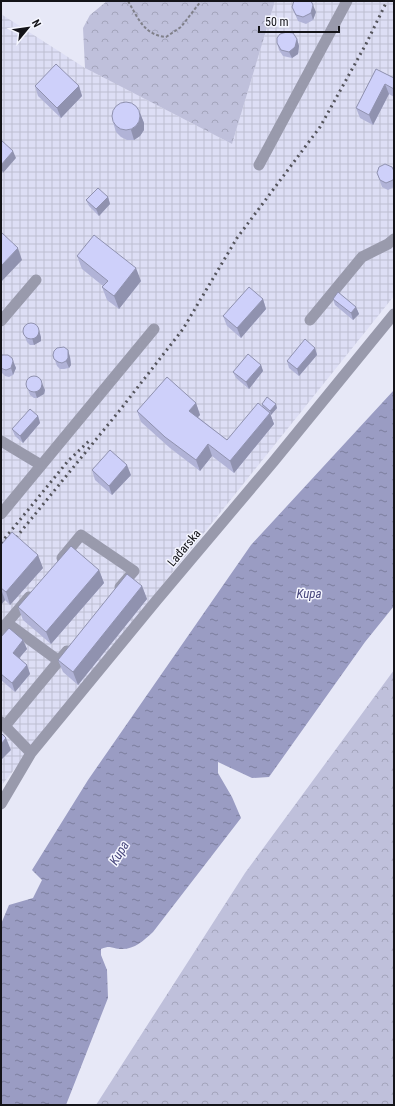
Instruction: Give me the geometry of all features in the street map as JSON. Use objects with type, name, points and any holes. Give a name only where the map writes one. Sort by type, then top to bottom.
[{"type":"street","points":[[259,164],[347,1]]},
{"type":"street","points":[[310,320],[362,257],[388,244],[394,239]]},
{"type":"street","points":[[1,321],[36,280]]},
{"type":"street","name":"Lađarska","points":[[1,804],[32,753],[394,314]]},
{"type":"street","points":[[1,514],[154,329]]},
{"type":"street","points":[[1,441],[41,465]]},
{"type":"street","points":[[56,564],[81,535],[134,571],[114,595]]},
{"type":"street","points":[[37,588],[4,626],[59,661]]},
{"type":"street","points":[[32,753],[3,724],[74,643]]},
{"type":"path","points":[[128,1],[141,23],[151,33],[166,37],[181,27],[201,1]]},
{"type":"shaded area","points":[[275,1],[394,1],[394,296],[1,786],[1,14],[85,68],[232,144]]},
{"type":"green space","points":[[107,1],[275,1],[232,144],[85,68],[83,28],[90,15]]},
{"type":"green space","points":[[394,670],[394,1105],[96,1105],[245,873]]},
{"type":"water","name":"Kupa","points":[[394,390],[394,606],[365,642],[269,777],[252,778],[218,762],[218,773],[232,797],[241,818],[146,939],[130,948],[120,949],[109,947],[101,949],[101,955],[107,970],[108,998],[66,1105],[1,1105],[1,924],[9,905],[33,898],[42,880],[32,870],[88,780],[251,545]]},
{"type":"building","points":[[294,1],[311,1],[313,5],[311,13],[303,17],[296,15],[292,7]]},
{"type":"building","points":[[287,32],[293,33],[297,39],[295,47],[289,52],[281,50],[277,43],[277,38],[280,34]]},
{"type":"building","points":[[56,64],[79,86],[57,108],[35,86]]},
{"type":"building","points":[[376,69],[394,78],[394,89],[385,84],[369,115],[356,108]]},
{"type":"building","points":[[126,102],[132,103],[136,106],[139,110],[139,122],[136,126],[132,129],[126,130],[120,129],[116,126],[113,122],[112,116],[113,110],[116,106],[120,103]]},
{"type":"building","points":[[1,140],[13,151],[1,165]]},
{"type":"building","points":[[385,164],[392,167],[394,171],[393,180],[386,183],[380,180],[377,173],[379,167]]},
{"type":"building","points":[[98,188],[108,197],[96,209],[86,200]]},
{"type":"building","points":[[1,232],[18,248],[1,266]]},
{"type":"building","points":[[94,235],[136,268],[114,296],[102,287],[108,281],[77,256]]},
{"type":"building","points":[[249,287],[263,299],[237,328],[223,316]]},
{"type":"building","points":[[338,292],[356,307],[351,313],[333,299]]},
{"type":"building","points":[[31,323],[38,328],[39,331],[34,338],[31,339],[24,334],[23,331],[28,324]]},
{"type":"building","points":[[305,339],[315,348],[297,369],[287,361]]},
{"type":"building","points":[[64,347],[68,350],[68,358],[62,363],[58,362],[54,359],[54,351],[57,348]]},
{"type":"building","points":[[248,354],[261,365],[246,382],[233,372]]},
{"type":"building","points":[[2,355],[8,355],[12,358],[13,361],[11,368],[6,370],[1,368]]},
{"type":"building","points":[[34,376],[41,381],[42,384],[37,391],[34,392],[27,387],[26,384],[31,377]]},
{"type":"building","points":[[167,377],[196,403],[189,411],[227,440],[258,403],[270,413],[230,461],[208,444],[196,460],[165,437],[137,411]]},
{"type":"building","points":[[267,397],[276,404],[270,411],[262,404]]},
{"type":"building","points":[[30,409],[38,416],[20,436],[12,429]]},
{"type":"building","points":[[110,450],[127,465],[109,486],[92,470]]},
{"type":"building","points":[[12,532],[38,555],[6,592],[1,588],[1,545]]},
{"type":"building","points":[[71,546],[99,570],[46,632],[18,607]]},
{"type":"building","points":[[127,574],[142,586],[73,672],[58,660]]},
{"type":"building","points":[[9,628],[23,640],[13,653],[27,665],[12,683],[1,674],[1,637]]},
{"type":"building","points":[[1,733],[6,738],[1,744]]},
{"type":"railway","points":[[1,556],[120,410],[183,329],[237,238],[320,127],[366,44],[387,1]]},
{"type":"railway","points":[[1,543],[68,461],[90,440]]}]
